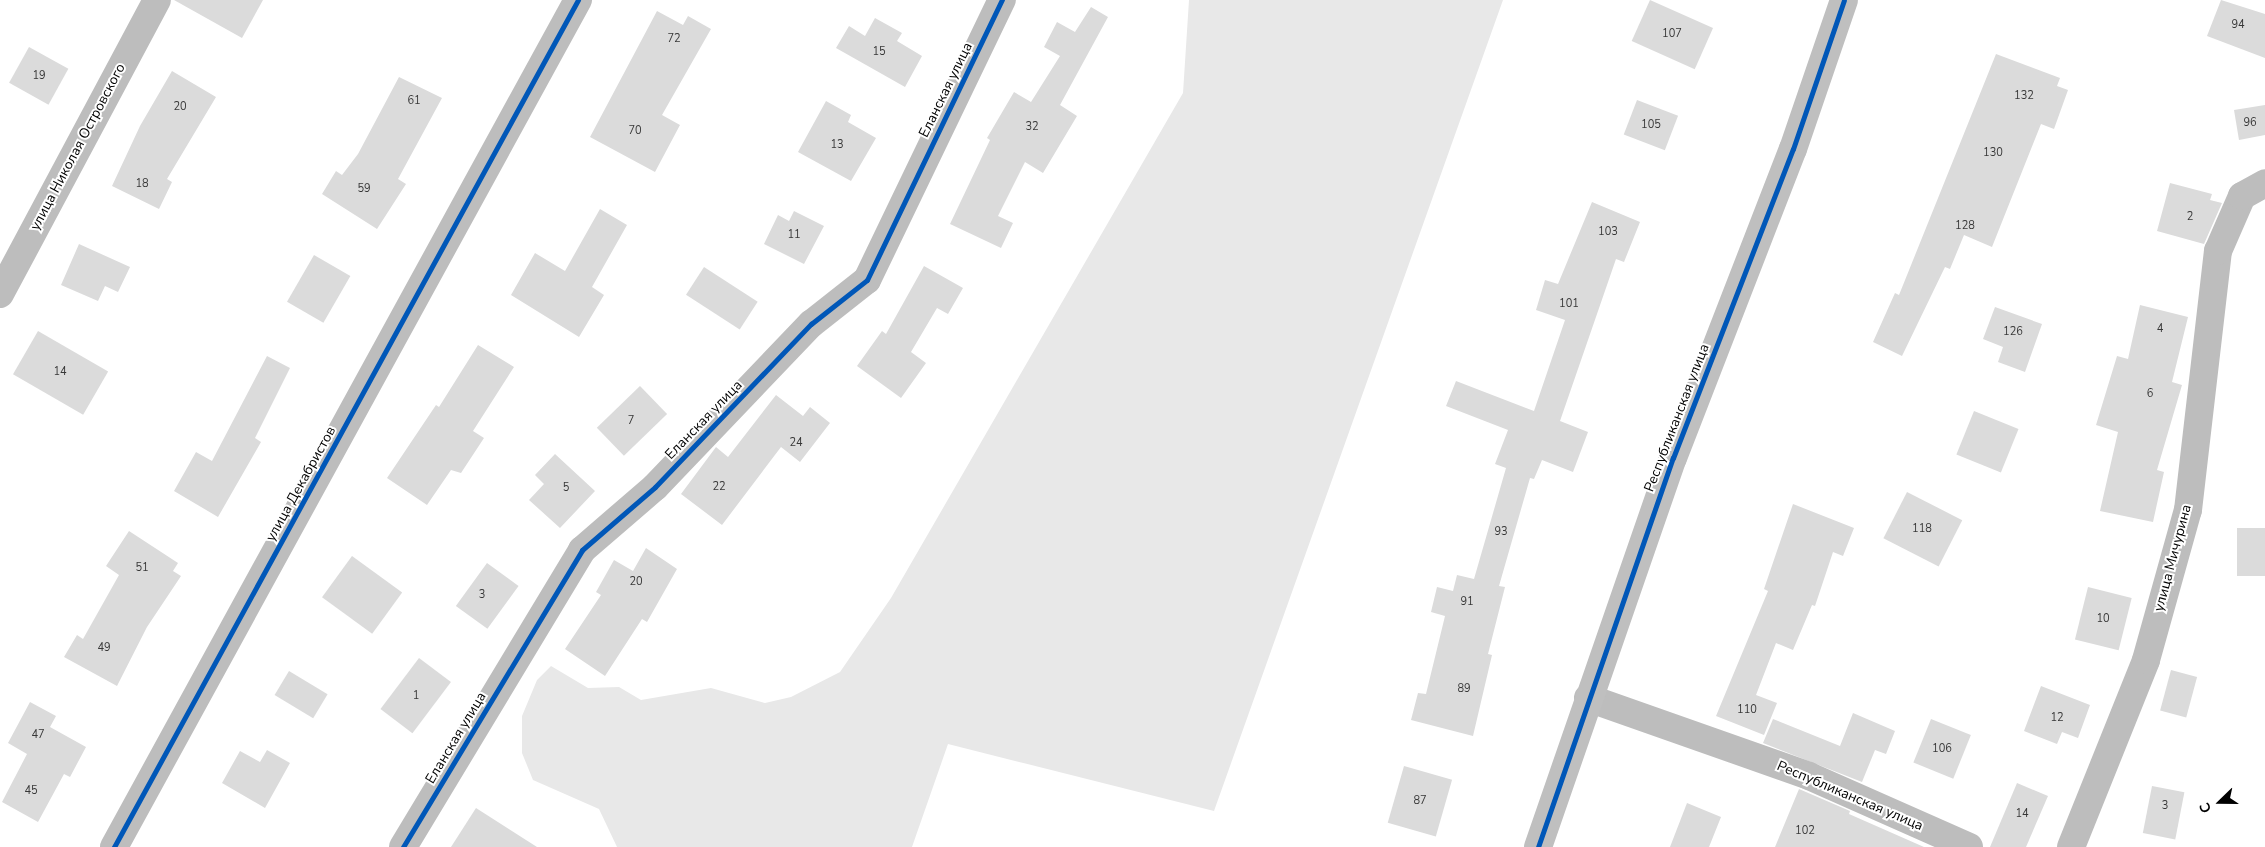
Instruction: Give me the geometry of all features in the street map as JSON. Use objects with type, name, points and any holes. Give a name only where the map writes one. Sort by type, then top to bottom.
[{"type":"street","name":"улица Николая Островского","points":[[0,294],[157,0]]},
{"type":"street","name":"улица Декабристов","points":[[114,847],[578,0]]},
{"type":"street","name":"Еланская улица","points":[[403,847],[582,550],[655,487],[811,324],[867,280],[1002,0]]},
{"type":"street","name":"Республиканская улица","points":[[1538,847],[1588,698],[1673,458],[1793,149],[1844,0]]},
{"type":"street","name":"улица Мичурина","points":[[2071,847],[2146,660],[2188,510],[2218,251],[2242,196],[2265,182]]},
{"type":"street","name":"Республиканская улица","points":[[1588,698],[1809,776],[1969,847]]},
{"type":"shaded area","points":[[1189,0],[1503,0],[1214,811],[948,744],[912,847],[617,847],[599,809],[533,780],[522,753],[522,716],[537,680],[551,666],[588,688],[619,687],[641,700],[711,688],[765,703],[791,697],[840,672],[891,598],[1183,93]]},
{"type":"building","points":[[174,0],[263,0],[242,38]]},
{"type":"building","points":[[1650,0],[1713,28],[1695,69],[1632,41]]},
{"type":"building","points":[[2221,0],[2265,14],[2265,58],[2207,36]]},
{"type":"building","points":[[1091,7],[1108,17],[1060,105],[1077,116],[1043,173],[1025,162],[998,216],[1013,223],[1001,248],[950,224],[990,140],[987,138],[1014,92],[1031,102],[1060,56],[1044,47],[1057,22],[1075,32]]},
{"type":"building","points":[[657,11],[683,25],[688,16],[711,29],[662,115],[680,125],[655,172],[590,137]]},
{"type":"building","points":[[875,18],[902,33],[897,41],[922,56],[905,87],[836,48],[849,26],[865,36]]},
{"type":"building","points":[[29,47],[68,69],[48,105],[9,83]]},
{"type":"building","points":[[1996,54],[2060,78],[2057,86],[2068,90],[2054,129],[2041,124],[1992,247],[1964,235],[1950,269],[1945,267],[1902,356],[1873,342],[1895,293],[1899,295]]},
{"type":"building","points":[[172,71],[216,97],[167,179],[172,182],[159,209],[112,186],[140,126]]},
{"type":"building","points":[[399,77],[442,98],[398,179],[406,184],[377,229],[322,194],[336,171],[342,175],[358,154]]},
{"type":"building","points":[[1637,100],[1678,116],[1665,150],[1624,135]]},
{"type":"building","points":[[826,101],[851,115],[848,122],[876,138],[851,181],[798,152]]},
{"type":"building","points":[[2265,105],[2265,135],[2239,140],[2234,110]]},
{"type":"building","points":[[2170,183],[2212,194],[2210,200],[2222,203],[2204,244],[2157,231]]},
{"type":"building","points":[[1592,202],[1640,222],[1624,262],[1616,259],[1560,421],[1588,432],[1573,472],[1542,460],[1534,479],[1530,478],[1499,586],[1505,587],[1488,654],[1492,655],[1473,736],[1411,720],[1418,693],[1426,694],[1445,616],[1431,612],[1437,587],[1453,591],[1457,575],[1474,579],[1506,468],[1495,464],[1508,430],[1446,406],[1456,381],[1534,411],[1565,320],[1536,310],[1545,280],[1558,284]]},
{"type":"building","points":[[600,209],[627,225],[592,287],[604,295],[579,337],[511,295],[535,253],[565,271]]},
{"type":"building","points":[[794,211],[824,226],[804,264],[764,244],[778,215],[789,221]]},
{"type":"building","points":[[79,244],[130,267],[118,292],[105,286],[98,301],[61,285]]},
{"type":"building","points":[[314,255],[350,276],[323,323],[287,302]]},
{"type":"building","points":[[924,266],[963,288],[948,314],[937,308],[911,352],[926,363],[901,398],[857,366],[882,331],[886,334]]},
{"type":"building","points":[[704,267],[758,302],[740,330],[686,295]]},
{"type":"building","points":[[2140,305],[2188,317],[2172,382],[2182,385],[2157,470],[2164,472],[2153,522],[2100,511],[2118,432],[2096,425],[2117,356],[2128,359]]},
{"type":"building","points":[[1995,307],[2042,324],[2025,372],[1998,362],[2003,347],[1983,339]]},
{"type":"building","points":[[38,331],[108,372],[83,415],[13,374]]},
{"type":"building","points":[[478,345],[514,367],[473,431],[484,438],[461,473],[451,470],[427,505],[387,478],[436,405],[439,407]]},
{"type":"building","points":[[267,356],[290,368],[255,438],[261,442],[218,517],[174,491],[196,452],[212,461]]},
{"type":"building","points":[[640,386],[667,414],[624,456],[597,428]]},
{"type":"building","points":[[776,395],[803,416],[810,407],[830,423],[800,462],[781,447],[722,525],[681,494],[716,447],[728,457]]},
{"type":"building","points":[[1974,411],[2019,429],[2001,473],[1956,455]]},
{"type":"building","points":[[555,454],[595,491],[560,528],[529,500],[544,484],[535,475]]},
{"type":"building","points":[[1907,492],[1962,520],[1939,566],[1883,538]]},
{"type":"building","points":[[1793,504],[1854,528],[1843,556],[1833,552],[1815,606],[1812,605],[1793,650],[1776,643],[1756,695],[1777,703],[1764,735],[1716,716],[1768,591],[1764,589]]},
{"type":"building","points":[[2237,528],[2265,528],[2265,576],[2237,576]]},
{"type":"building","points":[[129,531],[178,563],[173,571],[181,576],[147,627],[117,686],[64,657],[77,635],[83,639],[119,575],[106,566]]},
{"type":"building","points":[[646,548],[677,569],[647,622],[642,619],[605,676],[565,649],[601,595],[596,592],[614,560],[633,571]]},
{"type":"building","points":[[352,556],[402,592],[372,634],[322,597]]},
{"type":"building","points":[[487,563],[519,586],[487,629],[456,606]]},
{"type":"building","points":[[2088,587],[2132,598],[2119,650],[2075,639]]},
{"type":"building","points":[[419,658],[451,682],[412,733],[380,709]]},
{"type":"building","points":[[2171,670],[2197,677],[2186,718],[2160,711]]},
{"type":"building","points":[[289,671],[328,694],[313,718],[275,695]]},
{"type":"building","points":[[2041,686],[2090,705],[2078,738],[2062,732],[2057,744],[2024,731]]},
{"type":"building","points":[[30,702],[56,716],[50,727],[86,747],[70,777],[64,774],[38,822],[2,802],[27,754],[8,743]]},
{"type":"building","points":[[1853,713],[1895,731],[1886,754],[1875,750],[1862,782],[1763,743],[1773,719],[1840,746]]},
{"type":"building","points":[[1931,719],[1971,735],[1953,779],[1913,763]]},
{"type":"building","points":[[267,750],[290,763],[265,808],[222,783],[240,751],[260,762]]},
{"type":"building","points":[[1404,766],[1452,780],[1436,836],[1388,823]]},
{"type":"building","points":[[2017,783],[2048,796],[2026,847],[1990,847]]},
{"type":"building","points":[[2152,786],[2184,792],[2175,839],[2143,833]]},
{"type":"building","points":[[1799,789],[1850,811],[1849,814],[1924,847],[1775,847]]},
{"type":"building","points":[[1687,803],[1721,817],[1709,847],[1670,847]]},
{"type":"building","points":[[476,808],[537,847],[451,847]]},
{"type":"cycle path","points":[[114,847],[578,0]]},
{"type":"cycle path","points":[[403,847],[582,550],[655,487],[811,324],[867,280],[1002,0]]},
{"type":"cycle path","points":[[1538,847],[1673,458],[1793,149],[1844,0]]}]
